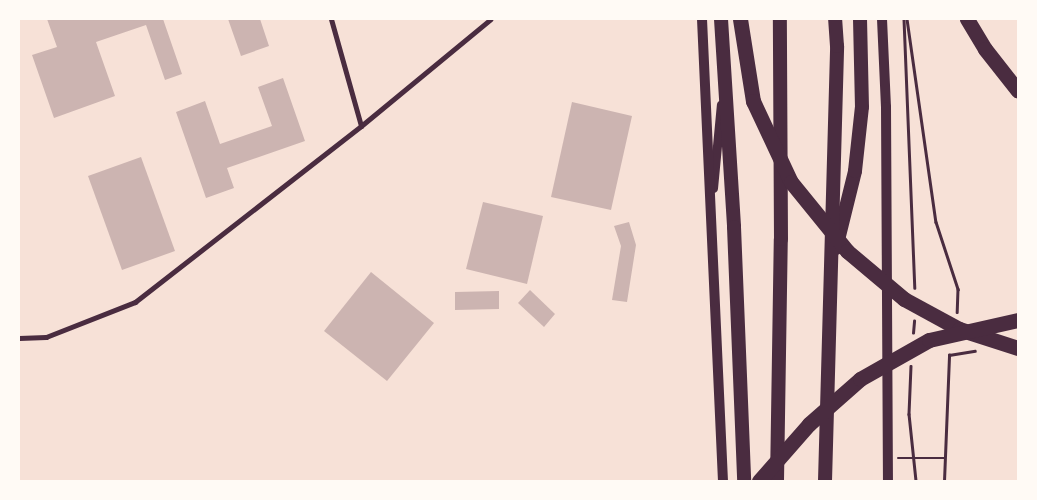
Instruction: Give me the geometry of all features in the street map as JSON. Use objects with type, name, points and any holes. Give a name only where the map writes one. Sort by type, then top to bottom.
[{"type":"highway","points":[[721,19],[744,481]]},
{"type":"highway","points":[[740,19],[753,101],[791,182],[847,251],[904,300],[960,329],[1018,348]]},
{"type":"highway","points":[[777,481],[781,239],[780,19]]},
{"type":"highway","points":[[825,481],[829,276],[837,46],[834,19]]},
{"type":"highway","points":[[829,276],[855,171],[862,106],[860,19]]},
{"type":"highway","points":[[967,19],[985,49],[1018,91]]},
{"type":"highway","points":[[759,481],[809,424],[860,379],[929,340],[1018,320]]},
{"type":"main road","points":[[702,19],[723,481]]},
{"type":"main road","points":[[882,19],[886,107],[888,481]]},
{"type":"street","points":[[331,19],[362,126]]},
{"type":"street","points":[[19,338],[46,337],[135,302],[362,126],[491,19]]},
{"type":"street","points":[[710,223],[721,105],[721,19]]},
{"type":"path","points":[[906,19],[915,298]]},
{"type":"path","points":[[906,19],[936,222],[958,290],[956,320]]},
{"type":"path","points":[[913,337],[914,318]]},
{"type":"path","points":[[944,481],[949,355],[981,350]]},
{"type":"path","points":[[912,356],[909,414],[916,481]]},
{"type":"path","points":[[914,458],[944,458]]},
{"type":"building","points":[[47,19],[163,19],[182,74],[165,80],[146,25],[96,42],[115,96],[54,118],[32,55],[57,47]]},
{"type":"building","points":[[228,19],[260,19],[269,46],[241,56]]},
{"type":"building","points":[[283,78],[305,141],[227,168],[234,188],[206,198],[176,112],[205,101],[220,144],[272,126],[258,87]]},
{"type":"building","points":[[572,102],[632,116],[611,210],[551,197]]},
{"type":"building","points":[[141,157],[175,251],[122,270],[88,176]]},
{"type":"building","points":[[483,202],[543,216],[527,284],[466,269]]},
{"type":"building","points":[[629,222],[636,245],[627,302],[612,300],[621,246],[614,226]]},
{"type":"building","points":[[371,272],[434,323],[387,381],[324,331]]},
{"type":"building","points":[[530,290],[555,314],[544,327],[518,303]]},
{"type":"building","points":[[499,291],[499,309],[455,310],[455,292]]}]
